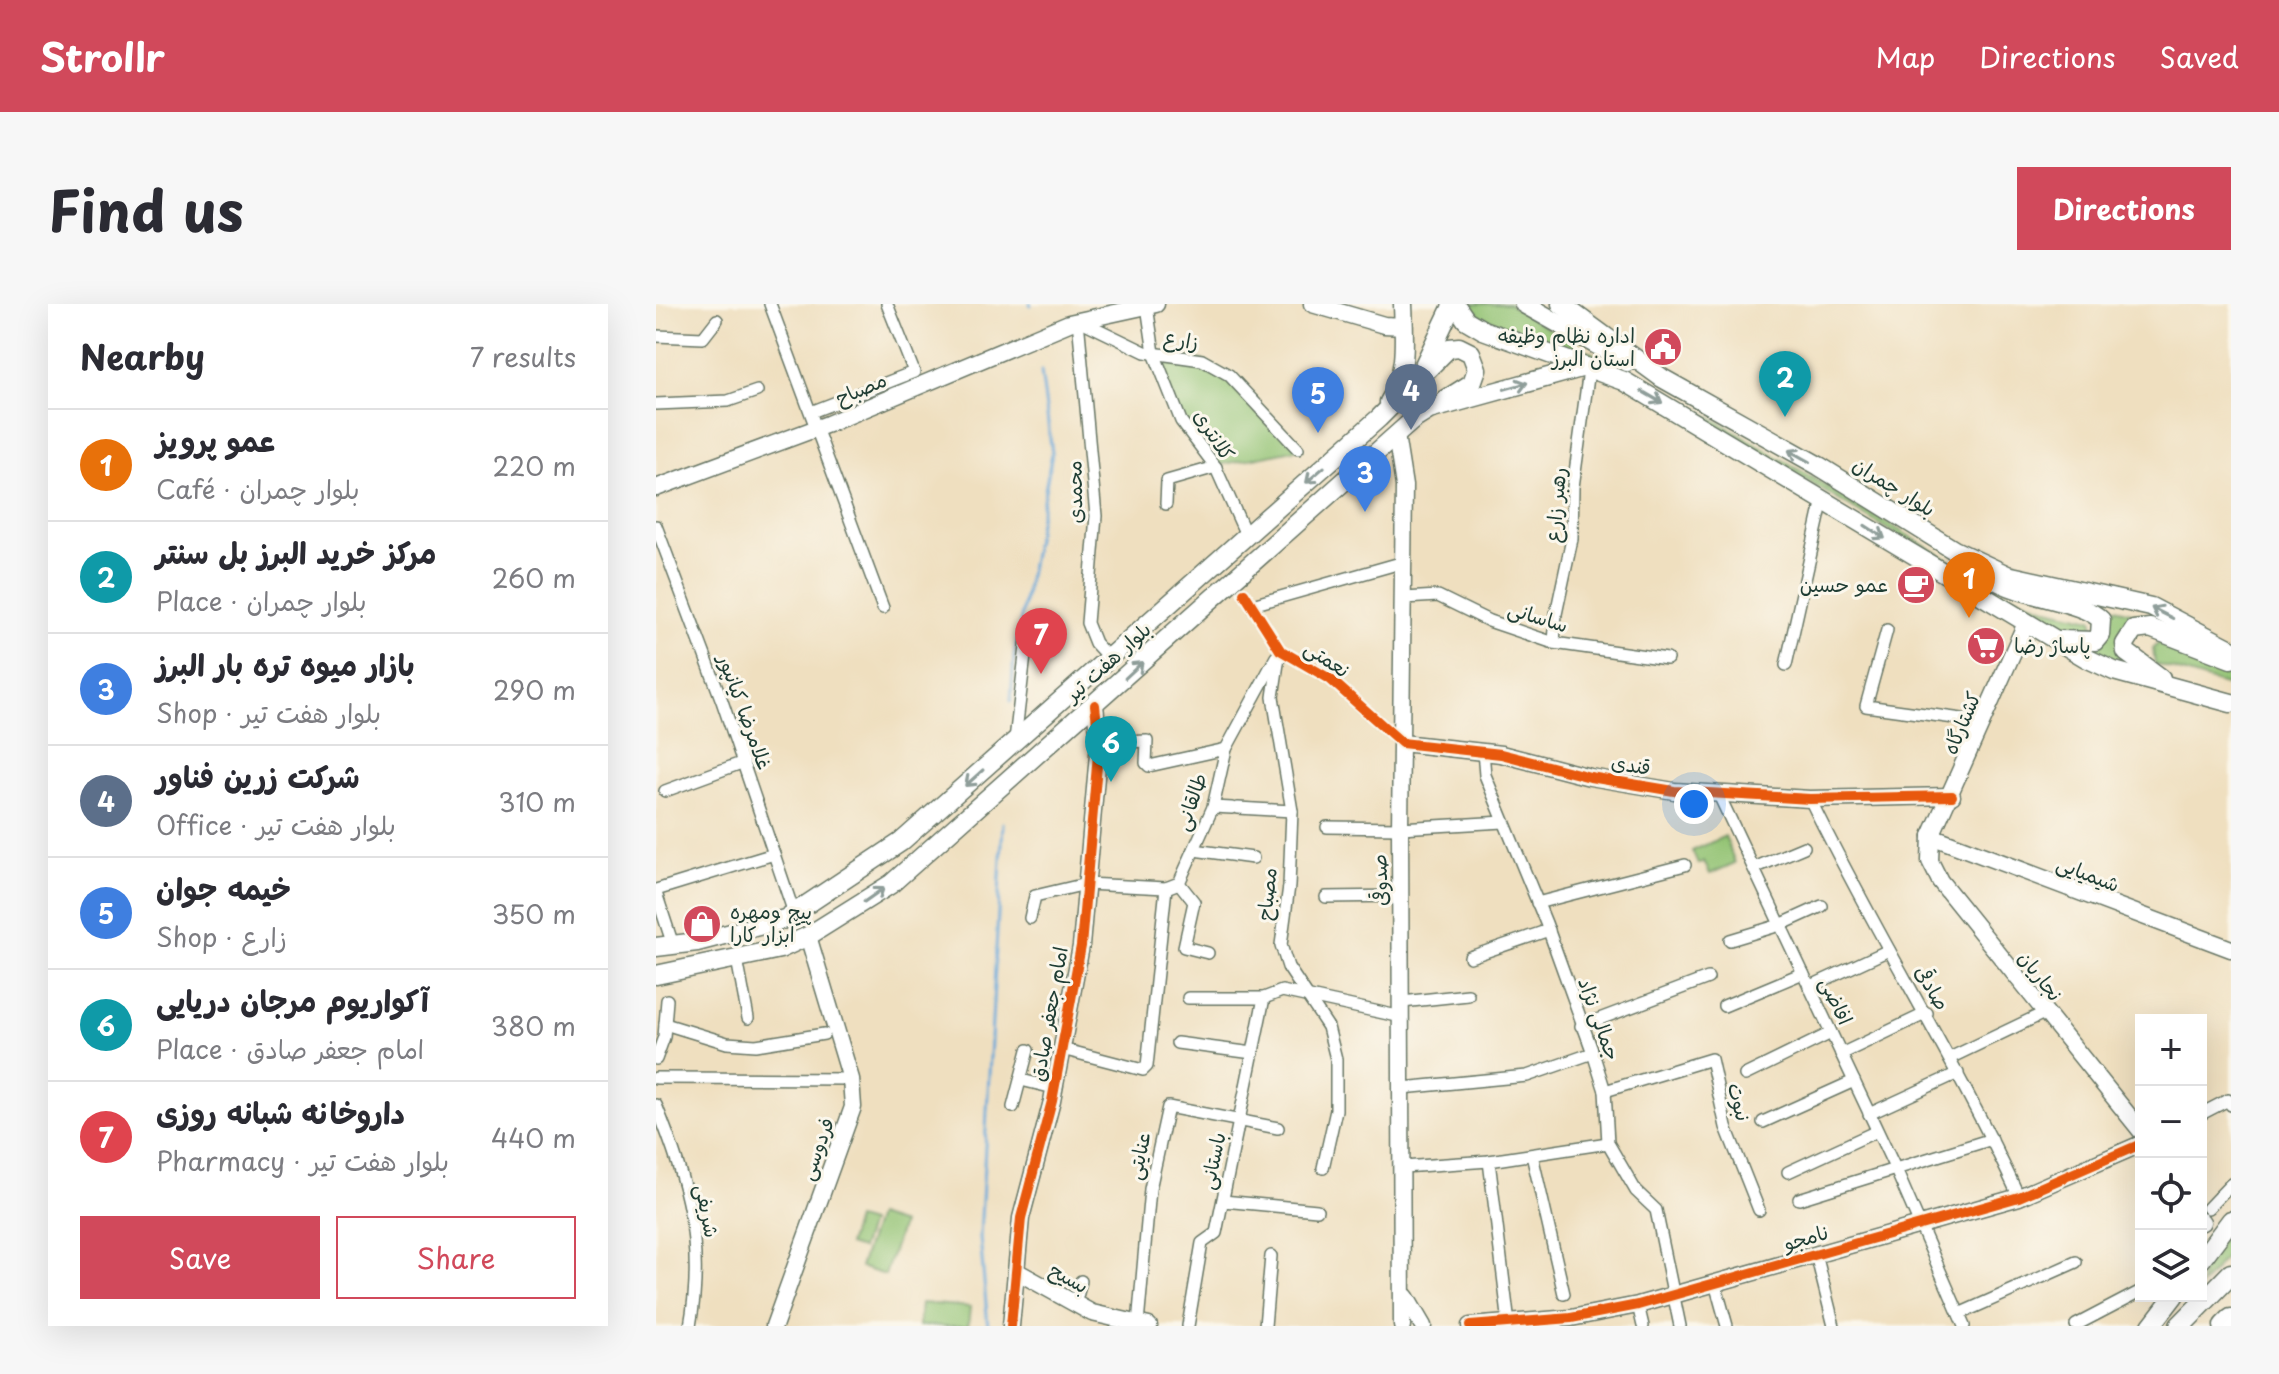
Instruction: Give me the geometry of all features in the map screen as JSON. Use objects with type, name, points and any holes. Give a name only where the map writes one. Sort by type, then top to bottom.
[{"type":"highway","points":[[2180,1326],[2231,1274]]},
{"type":"main road","name":"بلوار هفت تیر","points":[[1379,418],[1400,378],[1403,304]]},
{"type":"main road","points":[[1414,385],[1454,304],[1466,320],[1483,330],[1624,381],[2026,623],[2114,671],[2231,703]]},
{"type":"main road","points":[[1524,304],[1572,334],[1662,378]]},
{"type":"main road","name":"بلوار چمران","points":[[1561,304],[1662,378],[1819,466],[1954,550],[2007,575],[2151,607],[2231,649]]},
{"type":"main road","name":"بلوار هفت تیر","points":[[656,975],[780,949],[808,936],[903,874],[1396,435],[1472,383],[1477,369],[1471,353],[1459,347],[1449,348],[1379,418],[901,842],[785,919],[710,939],[664,946]]},
{"type":"main road","name":"بلوار هفت تیر","points":[[1429,410],[1585,369]]},
{"type":"main road","points":[[1954,550],[2007,587],[2083,609],[2101,620],[2100,635],[2095,641],[2057,640]]},
{"type":"main road","points":[[2176,687],[2130,658],[2125,644],[2134,630],[2150,628],[2231,659]]},
{"type":"main road","points":[[1033,725],[1034,741],[1049,744]]},
{"type":"main road","points":[[1013,743],[1024,750],[1026,764]]},
{"type":"main road","points":[[2207,1252],[2231,1220]]},
{"type":"main road","points":[[2151,1326],[2169,1302]]},
{"type":"street","points":[[770,304],[883,608]]},
{"type":"street","points":[[814,420],[914,372],[887,304]]},
{"type":"street","points":[[1312,304],[1384,325],[1404,326]]},
{"type":"street","name":"مصباح","points":[[656,488],[814,420],[1078,320],[1151,305]]},
{"type":"street","name":"کلانتری","points":[[1151,305],[1154,353],[1181,421],[1216,467],[1246,535]]},
{"type":"street","points":[[656,336],[703,338],[717,320]]},
{"type":"street","name":"زارع","points":[[1078,320],[1154,353],[1202,360],[1229,375],[1298,449]]},
{"type":"street","name":"محمدی","points":[[1078,320],[1096,516],[1087,623],[1095,643],[1109,658]]},
{"type":"street","name":"رهبر زارع","points":[[1554,643],[1556,614],[1572,539],[1573,487],[1585,369]]},
{"type":"street","points":[[656,404],[728,401],[757,391]]},
{"type":"street","name":"صدوقی","points":[[1396,435],[1404,486],[1400,828],[1402,1326]]},
{"type":"street","points":[[1166,504],[1167,481],[1216,467]]},
{"type":"street","points":[[1786,665],[1823,499]]},
{"type":"street","name":"غلامرضا کیانپور","points":[[656,526],[744,762],[794,913]]},
{"type":"street","points":[[1252,605],[1404,562]]},
{"type":"street","name":"نعمتی","points":[[1244,593],[1280,650],[1330,679],[1402,743]]},
{"type":"street","name":"ساسانی","points":[[1404,598],[1438,596],[1489,621],[1554,643],[1667,659]]},
{"type":"street","name":"کشتارگاه","points":[[1931,836],[1952,796],[2026,623]]},
{"type":"street","points":[[1013,743],[1028,630]]},
{"type":"street","points":[[1887,630],[1866,706],[1984,722]]},
{"type":"street","name":"مصباح","points":[[1280,650],[1273,697],[1292,811],[1289,886],[1281,945],[1288,967],[1328,1027],[1336,1059],[1336,1110],[1323,1168]]},
{"type":"street","name":"طالقانی","points":[[1179,883],[1213,807],[1226,749],[1280,650]]},
{"type":"street","name":"امام جعفر صادق","points":[[1011,1326],[1021,1218],[1054,1088],[1081,946],[1099,743],[1095,705]]},
{"type":"street","points":[[1099,743],[1147,741],[1146,763],[1149,766],[1226,749]]},
{"type":"street","name":"قندی","points":[[1402,743],[1483,751],[1590,777],[1719,795],[1810,799],[1952,796]]},
{"type":"street","name":"جمالی نژاد","points":[[1483,751],[1485,775],[1549,930],[1593,1053],[1605,1091],[1608,1143],[1636,1191],[1656,1210],[1671,1296],[1680,1326]]},
{"type":"street","points":[[665,791],[744,762]]},
{"type":"street","name":"افاضی","points":[[1719,795],[1896,1170],[1964,1326]]},
{"type":"street","name":"صادقی","points":[[1810,799],[1846,876],[1927,1013],[2019,1197]]},
{"type":"street","points":[[1213,807],[1292,811]]},
{"type":"street","points":[[1327,827],[1400,828],[1504,822]]},
{"type":"street","name":"شیمیایی","points":[[1931,836],[2231,949]]},
{"type":"street","name":"نجاریان","points":[[1931,836],[1930,861],[1940,881],[2135,1124]]},
{"type":"street","points":[[1754,868],[1804,847]]},
{"type":"street","points":[[1194,850],[1253,858]]},
{"type":"street","points":[[664,946],[656,891],[774,854]]},
{"type":"street","points":[[1537,903],[1685,865]]},
{"type":"street","points":[[1030,918],[1035,896],[1086,884],[1166,888],[1179,883],[1194,902],[1184,947],[1208,953]]},
{"type":"street","points":[[1062,1049],[1145,1069],[1166,888]]},
{"type":"street","points":[[1326,897],[1401,896]]},
{"type":"street","points":[[1730,940],[1780,925],[1822,906]]},
{"type":"street","points":[[1470,957],[1549,930]]},
{"type":"street","name":"فردوسی","points":[[774,1326],[853,1107],[851,1079],[808,936]]},
{"type":"street","points":[[1809,987],[1889,950]]},
{"type":"street","points":[[737,959],[748,1018]]},
{"type":"street","points":[[1724,1006],[1803,973]]},
{"type":"street","points":[[1581,1026],[1708,978]]},
{"type":"street","points":[[1188,998],[1264,998],[1282,991],[1402,1009],[1468,995]]},
{"type":"street","name":"باستانی","points":[[1188,1326],[1202,1243],[1216,1233],[1264,998]]},
{"type":"street","points":[[656,1059],[665,1024],[667,1000]]},
{"type":"street","points":[[1841,1054],[1927,1013]]},
{"type":"street","points":[[1954,1056],[2044,1013]]},
{"type":"street","points":[[665,1024],[727,1043],[756,1045],[824,1034]]},
{"type":"street","points":[[1745,1075],[1831,1033]]},
{"type":"street","points":[[1177,1043],[1253,1053]]},
{"type":"street","points":[[1013,1107],[1028,1050]]},
{"type":"street","points":[[1402,1088],[1527,1076],[1593,1053]]},
{"type":"street","name":"نبوت","points":[[1605,1091],[1711,1059],[1726,1127],[1759,1210]]},
{"type":"street","points":[[1869,1114],[1958,1073]]},
{"type":"street","points":[[656,1078],[851,1079]]},
{"type":"street","points":[[1021,1080],[1054,1088]]},
{"type":"street","points":[[1763,1122],[1854,1081]]},
{"type":"street","points":[[2207,1111],[2228,1100],[2231,1105]]},
{"type":"street","name":"شریفی","points":[[656,1105],[682,1175],[692,1220],[699,1272],[690,1326]]},
{"type":"street","name":"عنایتی","points":[[1143,1325],[1150,1189],[1167,1110],[1172,1106],[1278,1128]]},
{"type":"street","points":[[1788,1172],[1877,1131]]},
{"type":"street","points":[[1799,1199],[1992,1139]]},
{"type":"street","points":[[1403,1167],[1489,1161],[1608,1143]]},
{"type":"street","name":"نامجو","points":[[1470,1326],[1571,1318],[1638,1305],[1918,1223],[2019,1197],[2135,1147]]},
{"type":"street","points":[[1532,1155],[1564,1294]]},
{"type":"street","points":[[1489,1161],[1509,1324]]},
{"type":"street","points":[[2207,1215],[2231,1184]]},
{"type":"street","points":[[1223,1201],[1317,1210]]},
{"type":"street","points":[[1816,1254],[1834,1326]]},
{"type":"street","points":[[1265,1326],[1271,1256]]},
{"type":"street","points":[[1959,1314],[2076,1262]]},
{"type":"street","name":"بسیح","points":[[1018,1272],[1075,1305],[1114,1322],[1143,1325]]},
{"type":"street","points":[[1075,1305],[1081,1281]]},
{"type":"street","points":[[1715,1283],[1727,1326]]},
{"type":"street","points":[[1403,1288],[1410,1308],[1423,1326]]},
{"type":"street","points":[[2076,1325],[2135,1294]]},
{"type":"street","points":[[1638,1305],[1643,1326]]},
{"type":"green space","points":[[1468,304],[1509,304],[1566,339],[1701,411],[1996,588],[2048,609],[2092,619],[2095,633],[2071,633],[2017,607],[1699,416],[1609,367],[1481,317]]},
{"type":"green space","points":[[1154,353],[1202,360],[1229,375],[1298,449],[1215,466],[1181,421]]},
{"type":"green space","points":[[2099,604],[2142,615],[2128,626],[2121,638],[2121,651],[2128,667],[2085,653],[2102,644],[2109,620]]},
{"type":"green space","points":[[2162,641],[2231,668],[2231,687],[2155,664],[2153,648]]},
{"type":"green space","points":[[1725,836],[1735,863],[1710,874],[1704,861],[1698,864],[1692,851]]},
{"type":"green space","points":[[877,1216],[902,1224],[885,1275],[860,1267]]},
{"type":"green space","points":[[856,1219],[870,1223],[861,1249],[848,1245]]},
{"type":"green space","points":[[2231,1229],[2231,1251],[2207,1279],[2207,1258]]},
{"type":"green space","points":[[921,1303],[970,1307],[968,1326],[919,1326]]},
{"type":"waterway","points":[[1011,701],[1014,655],[1052,453],[1041,371]]},
{"type":"waterway","points":[[988,1326],[980,1237],[1003,823]]},
{"type":"cycle path","points":[[1244,593],[1280,650],[1330,679],[1402,743],[1501,754],[1590,777],[1674,791],[1810,799],[1952,796]]},
{"type":"cycle path","points":[[1011,1326],[1021,1218],[1052,1101],[1081,946],[1099,743],[1095,705]]},
{"type":"cycle path","points":[[1470,1326],[1571,1318],[1638,1305],[2019,1197],[2135,1147]]},
{"type":"place","name":"اداره نظام وظیفه استان البرز","points":[[1663,347]]},
{"type":"place","name":"مرکز خرید البرز بل سنتر","points":[[1785,417]]},
{"type":"place","name":"شرکت زرین فناور","points":[[1411,430]]},
{"type":"place","name":"خیمه جوان","points":[[1318,433]]},
{"type":"place","name":"بازار میوه تره بار البرز","points":[[1365,512]]},
{"type":"place","name":"عمو حسین","points":[[1916,585]]},
{"type":"place","name":"عمو پرویز","points":[[1969,618]]},
{"type":"place","name":"پاساژ رضا","points":[[1986,646]]},
{"type":"place","name":"داروخانه شبانه روزی","points":[[1041,674]]},
{"type":"place","name":"آکواریوم مرجان دریایی","points":[[1111,782]]},
{"type":"place","name":"پیچ ومهره ابزار کارا","points":[[702,924]]}]
